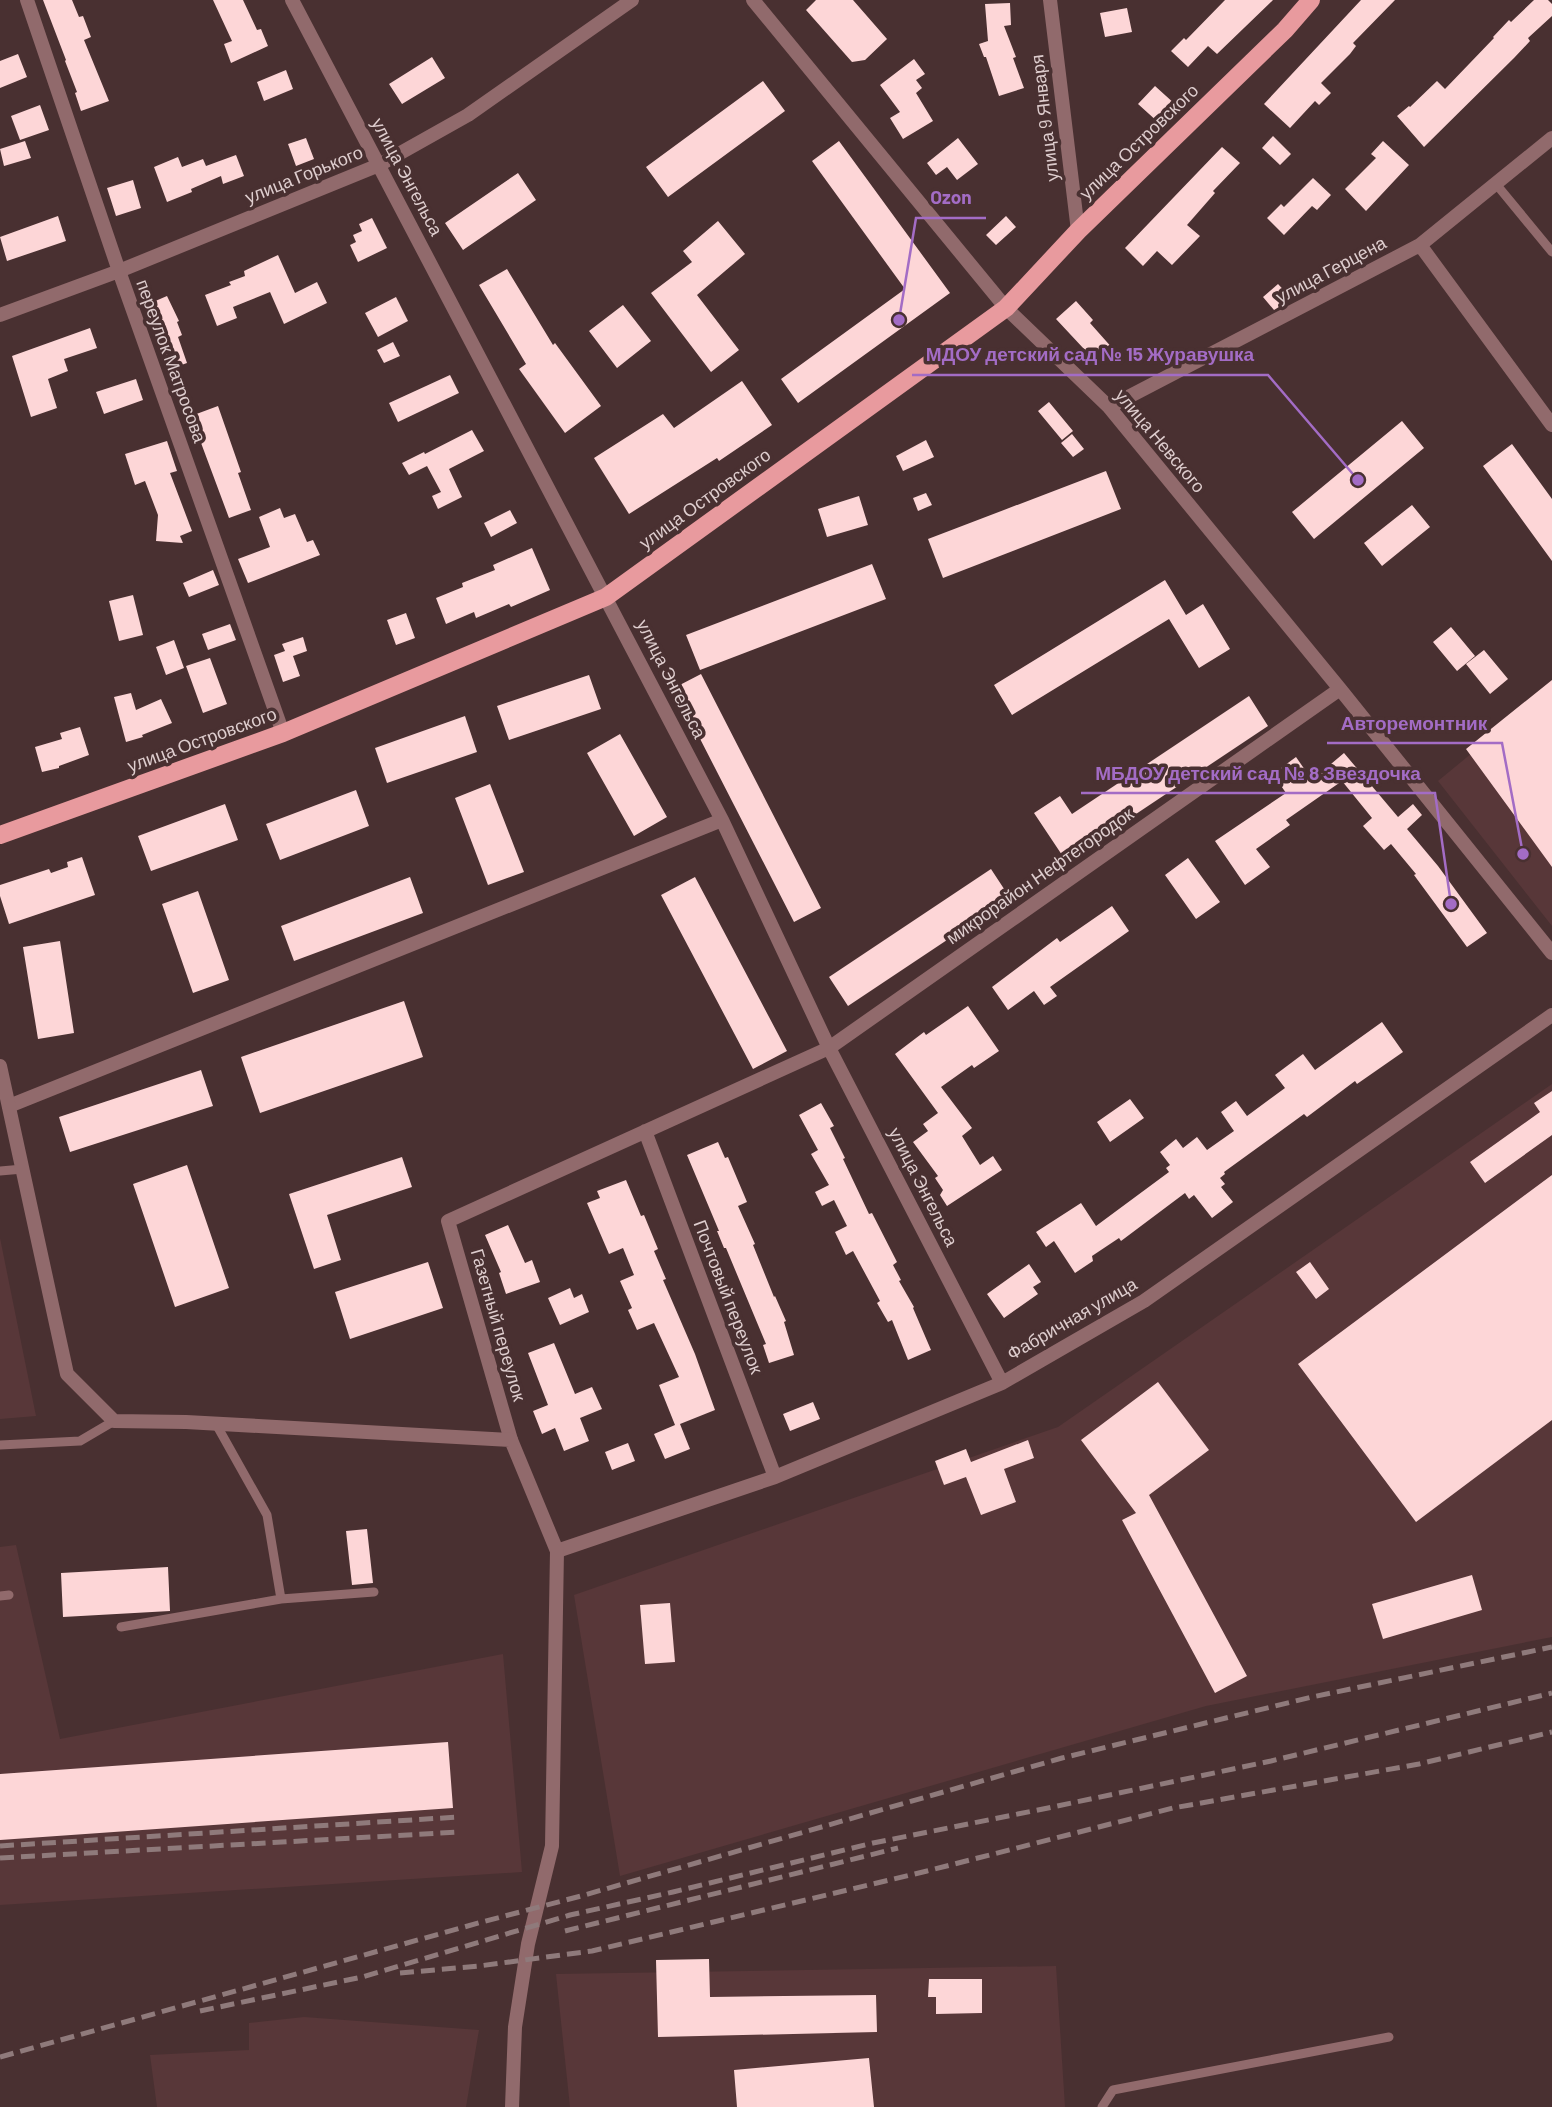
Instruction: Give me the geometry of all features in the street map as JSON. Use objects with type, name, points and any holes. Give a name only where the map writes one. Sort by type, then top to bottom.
[{"type":"main road","name":"улица Островского","points":[[0,835],[283,733],[606,597],[1006,308],[1078,231],[1285,30],[1311,0]]},
{"type":"street","name":"переулок Матросова","points":[[27,0],[119,271],[283,733]]},
{"type":"street","name":"улица Энгельса","points":[[292,0],[722,820],[828,1048],[1002,1382]]},
{"type":"street","name":"улица Горького","points":[[0,315],[119,271],[379,165],[468,115],[632,0]]},
{"type":"street","name":"улица Невского","points":[[753,0],[1006,308],[1109,407],[1340,688]]},
{"type":"street","name":"улица 9 Января","points":[[1050,0],[1078,231]]},
{"type":"street","name":"улица Герцена","points":[[1109,407],[1420,245],[1552,138]]},
{"type":"street","points":[[1420,245],[1552,425]]},
{"type":"street","points":[[1340,688],[1552,953]]},
{"type":"street","name":"микрорайон Нефтегородок","points":[[448,1221],[828,1048],[1340,688]]},
{"type":"street","points":[[9,1106],[722,820]]},
{"type":"street","name":"Фабричная улица","points":[[557,1551],[775,1477],[1002,1382],[1144,1301],[1552,1015]]},
{"type":"street","points":[[0,1066],[67,1374],[114,1421],[511,1440]]},
{"type":"street","name":"Почтовый переулок","points":[[645,1131],[775,1477]]},
{"type":"street","name":"Газетный переулок","points":[[448,1221],[511,1440],[557,1551]]},
{"type":"street","points":[[512,2107],[514,2027],[528,1944],[552,1846],[557,1551]]},
{"type":"lane","points":[[1496,184],[1552,252]]},
{"type":"lane","points":[[0,1171],[23,1169]]},
{"type":"lane","points":[[0,1445],[80,1441],[114,1421]]},
{"type":"lane","points":[[216,1424],[267,1515],[281,1599]]},
{"type":"lane","points":[[121,1627],[281,1599],[374,1592]]},
{"type":"lane","points":[[1102,2107],[1113,2090],[1389,2037]]},
{"type":"shaded area","points":[[1552,687],[1552,926],[1438,781]]},
{"type":"shaded area","points":[[1552,1084],[1552,1637],[1206,1706],[620,1876],[574,1595],[1058,1427]]},
{"type":"shaded area","points":[[0,1238],[36,1416],[0,1419]]},
{"type":"shaded area","points":[[16,1545],[60,1739],[503,1654],[522,1872],[0,1905],[0,1547]]},
{"type":"shaded area","points":[[1056,1966],[1065,2107],[570,2107],[556,1974]]},
{"type":"shaded area","points":[[304,2017],[479,2030],[466,2107],[157,2107],[150,2055],[249,2050],[249,2023]]},
{"type":"building","points":[[43,0],[72,0],[79,17],[83,16],[91,37],[84,40],[109,101],[81,111],[75,93],[77,92]]},
{"type":"building","points":[[213,0],[243,0],[268,46],[231,63],[224,44],[232,41]]},
{"type":"building","points":[[816,0],[853,0],[887,39],[865,60],[852,62],[806,10]]},
{"type":"building","points":[[1225,0],[1273,0],[1217,54],[1208,46],[1188,67],[1171,51],[1184,38],[1186,40]]},
{"type":"building","points":[[1361,0],[1395,0],[1353,43],[1356,46],[1350,54],[1321,83],[1331,93],[1319,105],[1315,101],[1290,128],[1264,104]]},
{"type":"building","points":[[1534,0],[1548,0],[1552,4],[1552,16],[1528,38],[1530,41],[1514,58],[1424,147],[1397,116],[1437,81],[1445,89],[1509,20],[1511,22]]},
{"type":"building","points":[[1010,3],[1011,25],[1004,26],[1024,88],[999,96],[979,44],[988,41],[985,4]]},
{"type":"building","points":[[1127,8],[1132,32],[1105,37],[1100,13]]},
{"type":"building","points":[[18,54],[27,77],[0,88],[0,61]]},
{"type":"building","points":[[432,57],[445,78],[402,104],[389,84]]},
{"type":"building","points":[[914,59],[925,74],[916,80],[922,88],[916,93],[933,121],[903,139],[890,118],[900,112],[880,85]]},
{"type":"building","points":[[286,70],[293,89],[264,101],[257,82]]},
{"type":"building","points":[[763,81],[785,111],[668,197],[646,167]]},
{"type":"building","points":[[1155,86],[1176,105],[1159,123],[1138,104]]},
{"type":"building","points":[[40,105],[49,130],[20,140],[11,116]]},
{"type":"building","points":[[1273,136],[1291,154],[1280,165],[1262,148]]},
{"type":"building","points":[[306,138],[314,159],[296,166],[288,144]]},
{"type":"building","points":[[958,138],[978,164],[957,180],[947,167],[936,175],[927,163]]},
{"type":"building","points":[[25,141],[31,158],[4,166],[0,149]]},
{"type":"building","points":[[839,141],[950,293],[798,403],[781,379],[905,289],[812,161]]},
{"type":"building","points":[[1383,141],[1409,165],[1366,211],[1345,189],[1376,158],[1371,154]]},
{"type":"building","points":[[1222,147],[1240,163],[1213,191],[1215,193],[1187,225],[1200,236],[1172,265],[1157,251],[1143,266],[1125,248]]},
{"type":"building","points":[[236,155],[244,176],[223,184],[221,176],[167,202],[154,167],[178,157],[182,167],[203,159],[206,166]]},
{"type":"building","points":[[518,173],[536,200],[463,250],[445,223]]},
{"type":"building","points":[[1313,178],[1331,195],[1317,210],[1312,206],[1284,235],[1267,218],[1281,204],[1284,207]]},
{"type":"building","points":[[133,180],[141,208],[116,216],[107,188]]},
{"type":"building","points":[[58,216],[66,241],[7,261],[0,237]]},
{"type":"building","points":[[1006,216],[1016,227],[996,245],[986,235]]},
{"type":"building","points":[[372,218],[387,248],[358,262],[350,245],[356,242],[353,235],[362,231],[359,224]]},
{"type":"building","points":[[718,221],[745,254],[697,295],[739,350],[711,372],[651,293],[692,262],[683,251]]},
{"type":"building","points":[[278,255],[295,293],[317,282],[327,303],[284,324],[270,292],[233,307],[237,318],[217,326],[205,295],[231,285],[229,282],[245,276],[244,271]]},
{"type":"building","points":[[507,269],[553,345],[555,343],[601,406],[565,433],[519,369],[526,364],[479,285]]},
{"type":"building","points":[[1278,284],[1292,299],[1274,310],[1263,297]]},
{"type":"building","points":[[167,296],[179,321],[177,322],[182,335],[178,337],[187,363],[167,370],[159,348],[166,346],[146,305]]},
{"type":"building","points":[[396,297],[408,321],[378,337],[365,313]]},
{"type":"building","points":[[1076,301],[1093,320],[1090,323],[1114,350],[1098,364],[1056,319]]},
{"type":"building","points":[[623,305],[651,341],[617,368],[589,331]]},
{"type":"building","points":[[90,328],[97,348],[64,359],[68,371],[48,379],[57,408],[31,417],[12,356]]},
{"type":"building","points":[[393,342],[400,356],[384,363],[377,350]]},
{"type":"building","points":[[450,375],[459,393],[398,422],[389,403]]},
{"type":"building","points":[[136,379],[143,400],[104,414],[96,392]]},
{"type":"building","points":[[742,381],[772,425],[719,461],[717,458],[629,514],[594,458],[663,414],[674,428]]},
{"type":"building","points":[[1049,402],[1073,431],[1062,440],[1038,411]]},
{"type":"building","points":[[218,406],[251,510],[229,518],[191,416]]},
{"type":"building","points":[[1402,421],[1424,448],[1314,539],[1292,512]]},
{"type":"building","points":[[472,430],[484,451],[449,469],[462,497],[438,509],[432,496],[441,492],[427,466],[409,475],[402,463]]},
{"type":"building","points":[[1072,434],[1084,449],[1073,457],[1061,443]]},
{"type":"building","points":[[926,440],[934,457],[903,471],[896,456]]},
{"type":"building","points":[[167,441],[177,471],[170,473],[192,531],[180,536],[183,543],[156,541],[158,515],[145,481],[135,485],[125,454]]},
{"type":"building","points":[[1512,444],[1552,499],[1552,561],[1483,466]]},
{"type":"building","points":[[1106,471],[1121,509],[943,578],[928,539]]},
{"type":"building","points":[[926,493],[932,505],[918,511],[913,498]]},
{"type":"building","points":[[859,496],[868,525],[827,537],[818,509]]},
{"type":"building","points":[[1412,505],[1430,527],[1382,566],[1364,543]]},
{"type":"building","points":[[280,508],[284,518],[295,514],[307,542],[313,540],[320,555],[248,583],[238,559],[270,547],[259,517]]},
{"type":"building","points":[[510,510],[517,523],[491,537],[484,523]]},
{"type":"building","points":[[532,548],[550,590],[511,607],[509,604],[476,618],[474,612],[446,624],[436,598],[463,587],[462,583],[495,570],[493,565]]},
{"type":"building","points":[[872,564],[886,599],[700,670],[686,635]]},
{"type":"building","points":[[213,570],[219,585],[189,597],[183,583]]},
{"type":"building","points":[[1165,580],[1186,615],[1203,604],[1230,649],[1199,668],[1169,619],[1012,715],[994,685]]},
{"type":"building","points":[[133,595],[143,635],[119,641],[109,601]]},
{"type":"building","points":[[406,613],[415,638],[396,645],[387,620]]},
{"type":"building","points":[[230,624],[236,640],[208,650],[202,634]]},
{"type":"building","points":[[1451,627],[1475,656],[1457,671],[1433,642]]},
{"type":"building","points":[[303,637],[307,651],[293,656],[300,676],[283,682],[274,655],[285,651],[282,644]]},
{"type":"building","points":[[174,640],[184,668],[166,675],[156,647]]},
{"type":"building","points":[[1484,650],[1508,679],[1490,694],[1466,664]]},
{"type":"building","points":[[210,658],[227,704],[203,713],[186,666]]},
{"type":"building","points":[[701,674],[821,908],[794,922],[674,688]]},
{"type":"building","points":[[589,675],[601,709],[509,740],[497,706]]},
{"type":"building","points":[[1552,680],[1552,867],[1466,749]]},
{"type":"building","points":[[131,693],[136,710],[161,699],[172,723],[126,742],[114,697]]},
{"type":"building","points":[[1249,696],[1268,726],[1106,834],[1102,828],[1062,855],[1034,813],[1060,796],[1072,814]]},
{"type":"building","points":[[465,716],[477,752],[387,783],[375,748]]},
{"type":"building","points":[[80,727],[89,755],[42,772],[35,747],[62,739],[60,733]]},
{"type":"building","points":[[620,734],[667,817],[634,836],[587,753]]},
{"type":"building","points":[[1344,753],[1398,817],[1413,804],[1422,815],[1407,829],[1487,933],[1467,947],[1414,875],[1416,874],[1391,844],[1384,850],[1363,826],[1372,818],[1342,781],[1286,820],[1290,825],[1256,849],[1270,867],[1245,885],[1215,841],[1286,793],[1273,774],[1296,757],[1312,780]]},
{"type":"building","points":[[490,784],[524,872],[488,885],[455,798]]},
{"type":"building","points":[[356,790],[369,826],[280,860],[266,824]]},
{"type":"building","points":[[225,804],[238,840],[151,871],[138,836]]},
{"type":"building","points":[[82,857],[95,895],[9,924],[0,896],[0,885],[49,869],[51,873],[68,867],[67,862]]},
{"type":"building","points":[[1188,858],[1220,902],[1196,919],[1165,875]]},
{"type":"building","points":[[991,869],[1010,898],[848,1006],[829,977]]},
{"type":"building","points":[[410,877],[423,913],[294,961],[281,926]]},
{"type":"building","points":[[695,877],[787,1051],[753,1069],[661,895]]},
{"type":"building","points":[[198,891],[229,980],[193,993],[162,904]]},
{"type":"building","points":[[1112,906],[1129,931],[1050,987],[1057,996],[1044,1005],[1034,991],[1008,1010],[992,987],[1057,938],[1060,942]]},
{"type":"building","points":[[60,941],[74,1033],[38,1039],[23,947]]},
{"type":"building","points":[[404,1001],[423,1057],[260,1113],[241,1057]]},
{"type":"building","points":[[968,1006],[999,1051],[974,1068],[972,1065],[941,1087],[972,1128],[962,1136],[980,1165],[993,1156],[1002,1170],[947,1206],[940,1195],[943,1190],[935,1178],[938,1176],[913,1142],[928,1131],[923,1124],[938,1113],[895,1054],[924,1032],[926,1035]]},
{"type":"building","points":[[1382,1022],[1403,1052],[1357,1084],[1355,1081],[1307,1117],[1304,1114],[1224,1172],[1220,1178],[1225,1184],[1221,1187],[1233,1202],[1212,1218],[1194,1195],[1189,1199],[1185,1193],[1121,1241],[1119,1238],[1092,1256],[1093,1261],[1075,1273],[1054,1241],[1046,1247],[1036,1232],[1081,1203],[1096,1226],[1169,1172],[1166,1168],[1170,1165],[1160,1152],[1176,1139],[1183,1148],[1197,1137],[1207,1150],[1234,1131],[1221,1112],[1236,1101],[1247,1116],[1285,1088],[1275,1075],[1303,1054],[1315,1070]]},
{"type":"building","points":[[201,1070],[213,1106],[70,1152],[59,1117]]},
{"type":"building","points":[[1552,1091],[1552,1135],[1485,1183],[1470,1162],[1540,1112],[1534,1103]]},
{"type":"building","points":[[1130,1099],[1144,1118],[1110,1142],[1097,1122]]},
{"type":"building","points":[[821,1103],[834,1126],[830,1128],[869,1214],[872,1213],[897,1262],[893,1265],[901,1280],[899,1281],[914,1307],[931,1350],[908,1360],[892,1320],[888,1322],[877,1303],[880,1301],[853,1251],[846,1255],[835,1232],[847,1226],[834,1200],[822,1206],[815,1192],[829,1185],[811,1154],[818,1150],[799,1115]]},
{"type":"building","points":[[718,1142],[725,1158],[728,1157],[747,1202],[738,1206],[786,1321],[784,1322],[794,1355],[769,1363],[763,1345],[766,1344],[687,1155]]},
{"type":"building","points":[[402,1157],[412,1187],[327,1215],[341,1260],[314,1269],[289,1194]]},
{"type":"building","points":[[187,1165],[229,1288],[175,1307],[133,1184]]},
{"type":"building","points":[[1552,1175],[1552,1420],[1416,1522],[1298,1364]]},
{"type":"building","points":[[626,1180],[658,1249],[654,1251],[666,1279],[663,1280],[695,1354],[715,1410],[680,1424],[690,1449],[665,1459],[654,1434],[675,1425],[659,1385],[679,1377],[654,1323],[637,1330],[628,1310],[632,1308],[620,1281],[634,1275],[623,1248],[609,1254],[587,1203],[600,1198],[597,1191]]},
{"type":"building","points":[[508,1225],[525,1263],[532,1260],[540,1282],[506,1294],[499,1273],[501,1272],[485,1235]]},
{"type":"building","points":[[428,1262],[443,1308],[350,1339],[335,1292]]},
{"type":"building","points":[[1310,1262],[1329,1289],[1316,1299],[1296,1272]]},
{"type":"building","points":[[1029,1264],[1041,1282],[1033,1287],[1038,1294],[1004,1318],[987,1294]]},
{"type":"building","points":[[570,1288],[574,1298],[582,1294],[589,1312],[560,1325],[548,1298]]},
{"type":"building","points":[[554,1343],[575,1394],[592,1387],[602,1409],[580,1418],[589,1441],[564,1451],[555,1428],[542,1434],[533,1411],[548,1405],[528,1353]]},
{"type":"building","points":[[1158,1382],[1209,1450],[1149,1495],[1247,1676],[1215,1693],[1122,1520],[1136,1513],[1081,1440]]},
{"type":"building","points":[[813,1402],[820,1419],[790,1431],[783,1414]]},
{"type":"building","points":[[1028,1440],[1034,1458],[1004,1469],[1016,1502],[981,1515],[966,1477],[944,1485],[935,1461],[966,1449],[971,1462]]},
{"type":"building","points":[[628,1443],[635,1461],[612,1470],[605,1452]]},
{"type":"building","points":[[367,1529],[373,1583],[352,1585],[346,1531]]},
{"type":"building","points":[[168,1567],[170,1611],[63,1617],[61,1573]]},
{"type":"building","points":[[1472,1575],[1482,1610],[1383,1639],[1372,1604]]},
{"type":"building","points":[[670,1603],[675,1662],[645,1664],[640,1605]]},
{"type":"building","points":[[448,1742],[453,1808],[0,1840],[0,1774]]},
{"type":"building","points":[[709,1959],[710,1997],[876,1995],[877,2032],[658,2037],[656,1960]]},
{"type":"building","points":[[929,1979],[982,1979],[982,2013],[936,2014],[936,1997],[928,1997]]},
{"type":"building","points":[[869,2058],[874,2107],[737,2107],[734,2070]]},
{"type":"railway","points":[[0,2057],[581,1896],[1062,1758],[1312,1697],[1552,1647]]},
{"type":"railway","points":[[200,2011],[362,1977],[570,1915],[873,1843],[1271,1761],[1552,1693]]},
{"type":"railway","points":[[400,1973],[592,1951],[927,1871],[1173,1808],[1419,1764],[1552,1732]]},
{"type":"railway","points":[[0,1846],[458,1817]]},
{"type":"railway","points":[[0,1858],[460,1832]]},
{"type":"railway","points":[[565,1931],[898,1848]]},
{"type":"place","name":"Ozon","points":[[899,320]]},
{"type":"place","name":"МДОУ детский сад № 15 Журавушка","points":[[1358,480]]},
{"type":"place","name":"Авторемонтник","points":[[1523,854]]},
{"type":"place","name":"МБДОУ детский сад № 8 Звездочка","points":[[1451,904]]}]
